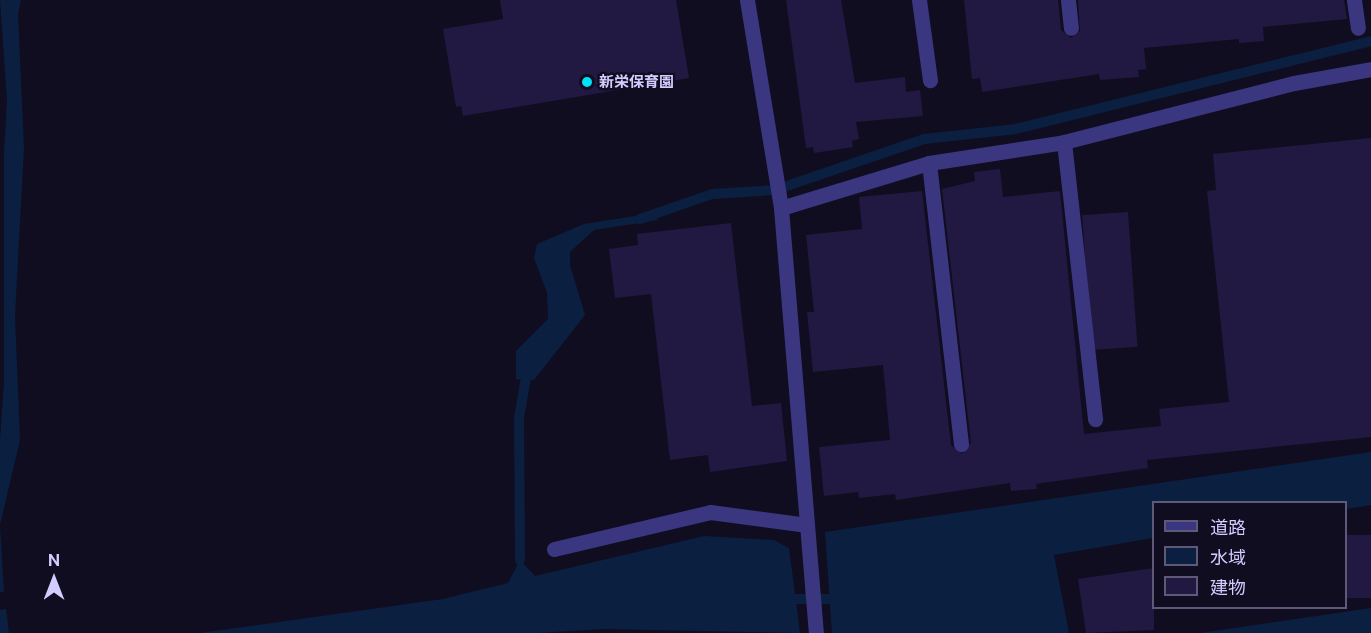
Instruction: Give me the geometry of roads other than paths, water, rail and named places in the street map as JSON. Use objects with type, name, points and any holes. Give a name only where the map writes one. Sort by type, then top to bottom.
[{"type":"street","points":[[747,0],[780,208],[816,633]]},
{"type":"street","points":[[919,0],[930,81]]},
{"type":"street","points":[[1068,0],[1071,28]]},
{"type":"street","points":[[1354,0],[1358,28]]},
{"type":"street","points":[[780,208],[929,163],[1064,142],[1294,83],[1371,69]]},
{"type":"street","points":[[1064,142],[1095,419]]},
{"type":"street","points":[[929,163],[961,444]]},
{"type":"street","points":[[554,549],[710,512],[807,525]]},
{"type":"water","points":[[0,0],[21,0],[18,14],[24,148],[15,316],[20,440],[0,525],[0,439],[4,382],[4,151],[7,100]]},
{"type":"water","points":[[648,214],[659,220],[594,230],[570,252],[570,265],[585,315],[534,380],[516,379],[516,351],[548,319],[547,293],[534,258],[537,244],[584,224]]},
{"type":"water","points":[[1371,452],[1371,505],[1347,509],[1347,501],[1152,501],[1152,538],[1054,555],[1069,633],[832,633],[825,532]]},
{"type":"water","points":[[0,525],[4,592],[0,592]]},
{"type":"water","points":[[704,536],[774,540],[789,548],[800,633],[604,629],[537,633],[200,633],[443,599],[508,583],[520,560],[535,576]]},
{"type":"water","points":[[1371,608],[1371,633],[1200,633]]},
{"type":"water","points":[[6,609],[9,633],[0,633],[0,610]]},
{"type":"waterway","points":[[640,219],[712,194],[775,190],[924,139],[1016,129],[1371,41]]},
{"type":"waterway","points":[[520,560],[519,418],[528,366]]},
{"type":"waterway","points":[[783,599],[842,599]]},
{"type":"place","name":"新栄保育園","points":[[587,82]]}]
